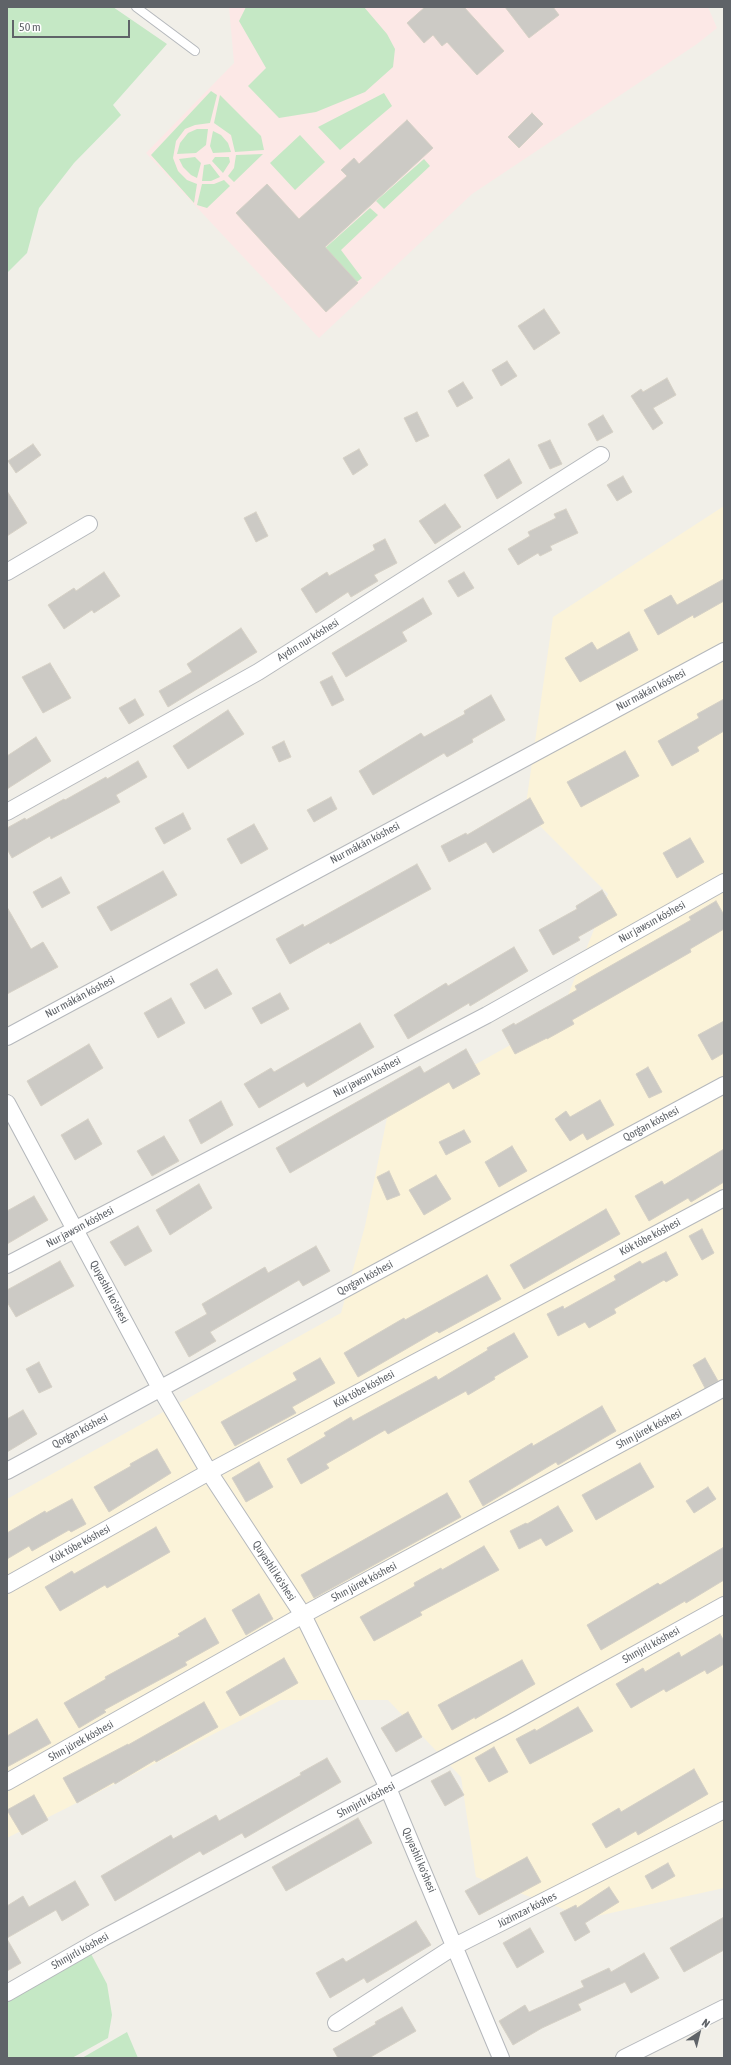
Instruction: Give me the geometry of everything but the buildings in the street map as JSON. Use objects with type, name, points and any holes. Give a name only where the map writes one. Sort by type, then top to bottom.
[{"type":"street","name":"Aydın nur kóshesi","points":[[7,812],[258,672],[601,455]]},
{"type":"street","points":[[7,572],[89,524]]},
{"type":"street","name":"Nur mákán kóshesi","points":[[7,1037],[724,651]]},
{"type":"street","name":"Nur jawsın kóshesi","points":[[7,1265],[487,1015],[724,882]]},
{"type":"street","name":"Qorǵan kóshesi","points":[[7,1471],[724,1085]]},
{"type":"street","name":"Quyashli ko'shesi","points":[[7,1103],[160,1388],[208,1472],[303,1615],[388,1788],[501,2058]]},
{"type":"street","name":"Kók tóbe kóshesi","points":[[7,1585],[208,1472],[724,1198]]},
{"type":"street","name":"Shın júrek kóshesi","points":[[7,1782],[303,1615],[724,1388]]},
{"type":"street","name":"Shınjırlı kóshesi","points":[[7,1992],[103,1938],[516,1720],[724,1605]]},
{"type":"street","name":"Júzimzar kóshes","points":[[336,2023],[455,1946],[724,1810]]},
{"type":"street","points":[[624,2058],[724,2008]]},
{"type":"lane","points":[[136,7],[195,51]]},
{"type":"shaded area","points":[[229,7],[708,7],[717,28],[697,44],[472,194],[319,338],[146,153],[234,63]]},
{"type":"green space","points":[[7,7],[113,7],[167,44],[113,105],[121,115],[74,163],[39,208],[27,253],[7,273]]},
{"type":"green space","points":[[246,7],[364,7],[387,34],[395,49],[393,67],[365,92],[316,112],[279,118],[248,86],[266,68],[239,21]]},
{"type":"green space","points":[[211,91],[217,95],[210,123],[195,125],[185,129],[176,141],[173,158],[178,171],[187,180],[197,184],[194,203],[151,155]]},
{"type":"green space","points":[[384,93],[392,106],[340,150],[318,127]]},
{"type":"green space","points":[[220,95],[261,136],[264,150],[235,152],[231,135],[214,123]]},
{"type":"green space","points":[[197,129],[208,129],[206,145],[196,153],[177,154],[180,143],[188,133]]},
{"type":"green space","points":[[213,131],[221,135],[228,143],[231,152],[213,153],[210,146]]},
{"type":"green space","points":[[300,135],[325,162],[295,190],[270,163]]},
{"type":"green space","points":[[263,154],[234,182],[228,176],[234,168],[236,155]]},
{"type":"green space","points":[[195,157],[201,163],[197,178],[191,175],[183,167],[179,159]]},
{"type":"green space","points":[[215,157],[229,157],[230,162],[223,173],[212,161]]},
{"type":"green space","points":[[424,159],[430,166],[384,209],[376,201]]},
{"type":"green space","points":[[210,164],[220,177],[211,181],[202,181],[204,165]]},
{"type":"green space","points":[[224,180],[230,186],[207,208],[197,205],[202,184],[214,184]]},
{"type":"green space","points":[[370,208],[378,215],[341,250],[362,278],[353,285],[324,249]]},
{"type":"green space","points":[[90,1952],[107,1984],[112,2015],[108,2038],[72,2058],[7,2058],[7,2000]]},
{"type":"green space","points":[[127,2032],[138,2058],[82,2058]]},
{"type":"sand","points":[[724,506],[724,1888],[588,1918],[476,1877],[461,1777],[388,1700],[281,1700],[7,1838],[7,1499],[341,1313],[365,1226],[388,1113],[559,1018],[608,894],[525,811],[553,617]]}]
